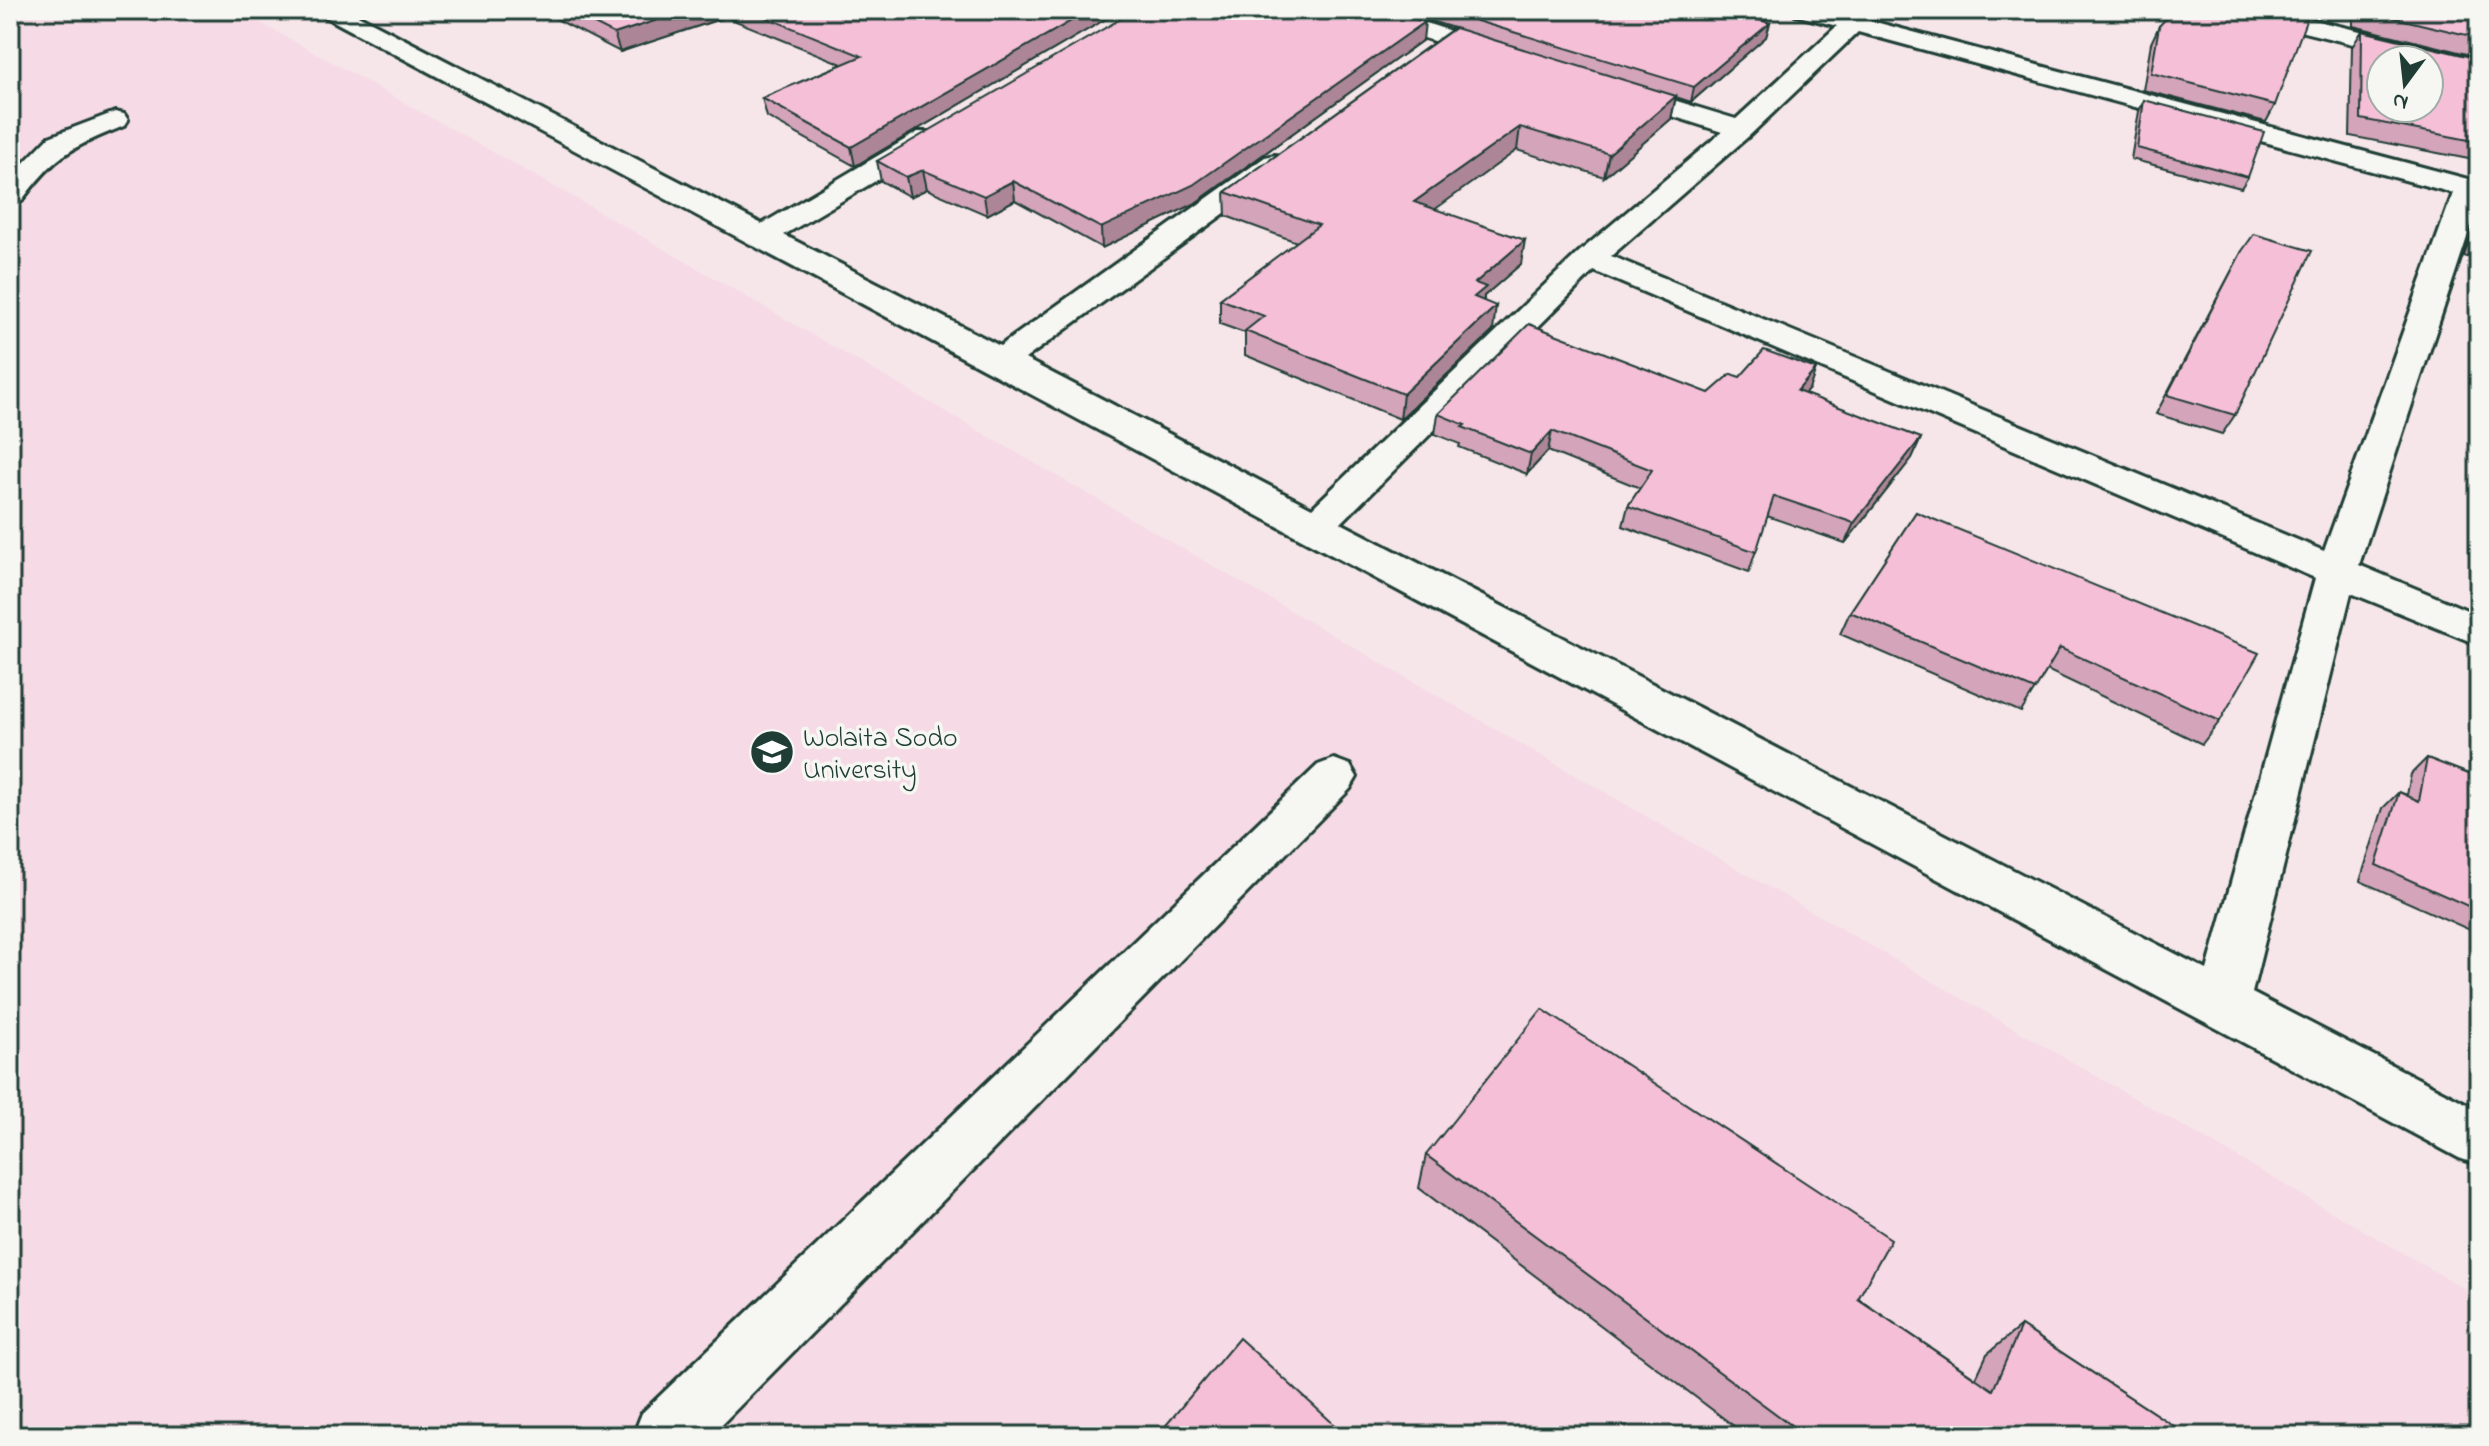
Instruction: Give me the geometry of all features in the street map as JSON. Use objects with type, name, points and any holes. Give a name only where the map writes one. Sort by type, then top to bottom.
[{"type":"street","points":[[330,10],[2479,1139]]},
{"type":"street","points":[[1361,10],[1521,61]]},
{"type":"street","points":[[1803,10],[2474,190],[2336,573],[2223,1005]]},
{"type":"street","points":[[2242,10],[2479,67]]},
{"type":"street","points":[[1316,526],[1590,258],[1741,129],[1853,24]]},
{"type":"street","points":[[1422,57],[1448,38]]},
{"type":"street","points":[[1595,84],[1741,129]]},
{"type":"street","points":[[10,197],[20,172],[59,143],[115,120]]},
{"type":"street","points":[[762,236],[953,123]]},
{"type":"street","points":[[1001,361],[1295,149]]},
{"type":"street","points":[[1590,258],[2479,631]]},
{"type":"street","points":[[665,1436],[1334,777]]},
{"type":"shaded area","name":"Wolaita Sodo University","points":[[10,10],[238,10],[591,207],[2479,1297],[2479,1436],[10,1436]]},
{"type":"building","points":[[567,10],[688,10],[614,34]]},
{"type":"building","points":[[748,10],[1090,10],[851,147],[762,98],[862,56]]},
{"type":"building","points":[[1136,10],[1385,10],[1425,22],[1193,185],[1101,228],[1013,181],[984,196],[923,170],[906,177],[877,161]]},
{"type":"building","points":[[1441,10],[1764,10],[1752,18],[1770,23],[1694,87]]},
{"type":"building","points":[[2174,10],[2275,10],[2307,18],[2275,105],[2151,73],[2159,26]]},
{"type":"building","points":[[2362,10],[2479,10],[2479,38]]},
{"type":"building","points":[[1455,28],[1676,96],[1609,154],[1520,127],[1414,202],[1525,240],[1475,283],[1486,287],[1474,297],[1496,306],[1403,394],[1245,331],[1264,316],[1220,299],[1319,225],[1225,192]]},
{"type":"building","points":[[2362,31],[2416,44],[2365,44],[2365,120],[2361,119]]},
{"type":"building","points":[[2445,51],[2479,59],[2479,142],[2387,124],[2445,124]]},
{"type":"building","points":[[2144,100],[2264,132],[2248,177],[2137,148]]},
{"type":"building","points":[[2254,234],[2312,251],[2235,415],[2167,395],[2242,251]]},
{"type":"building","points":[[1529,324],[1709,393],[1731,374],[1740,377],[1764,350],[1816,369],[1797,391],[1921,438],[1854,523],[1774,496],[1756,552],[1628,506],[1652,470],[1552,431],[1531,454],[1462,427],[1465,425],[1438,414]]},
{"type":"building","points":[[1916,512],[2259,653],[2220,721],[2060,648],[2035,690],[1850,612]]},
{"type":"building","points":[[2427,758],[2479,778],[2479,911],[2376,865],[2399,792],[2419,801]]},
{"type":"building","points":[[1542,1009],[1891,1239],[1858,1299],[1993,1390],[2021,1326],[2189,1436],[1806,1436],[1426,1155]]},
{"type":"building","points":[[1239,1338],[1347,1436],[1157,1436]]},
{"type":"place","name":"Wolaita Sodo University","points":[[772,752]]}]
